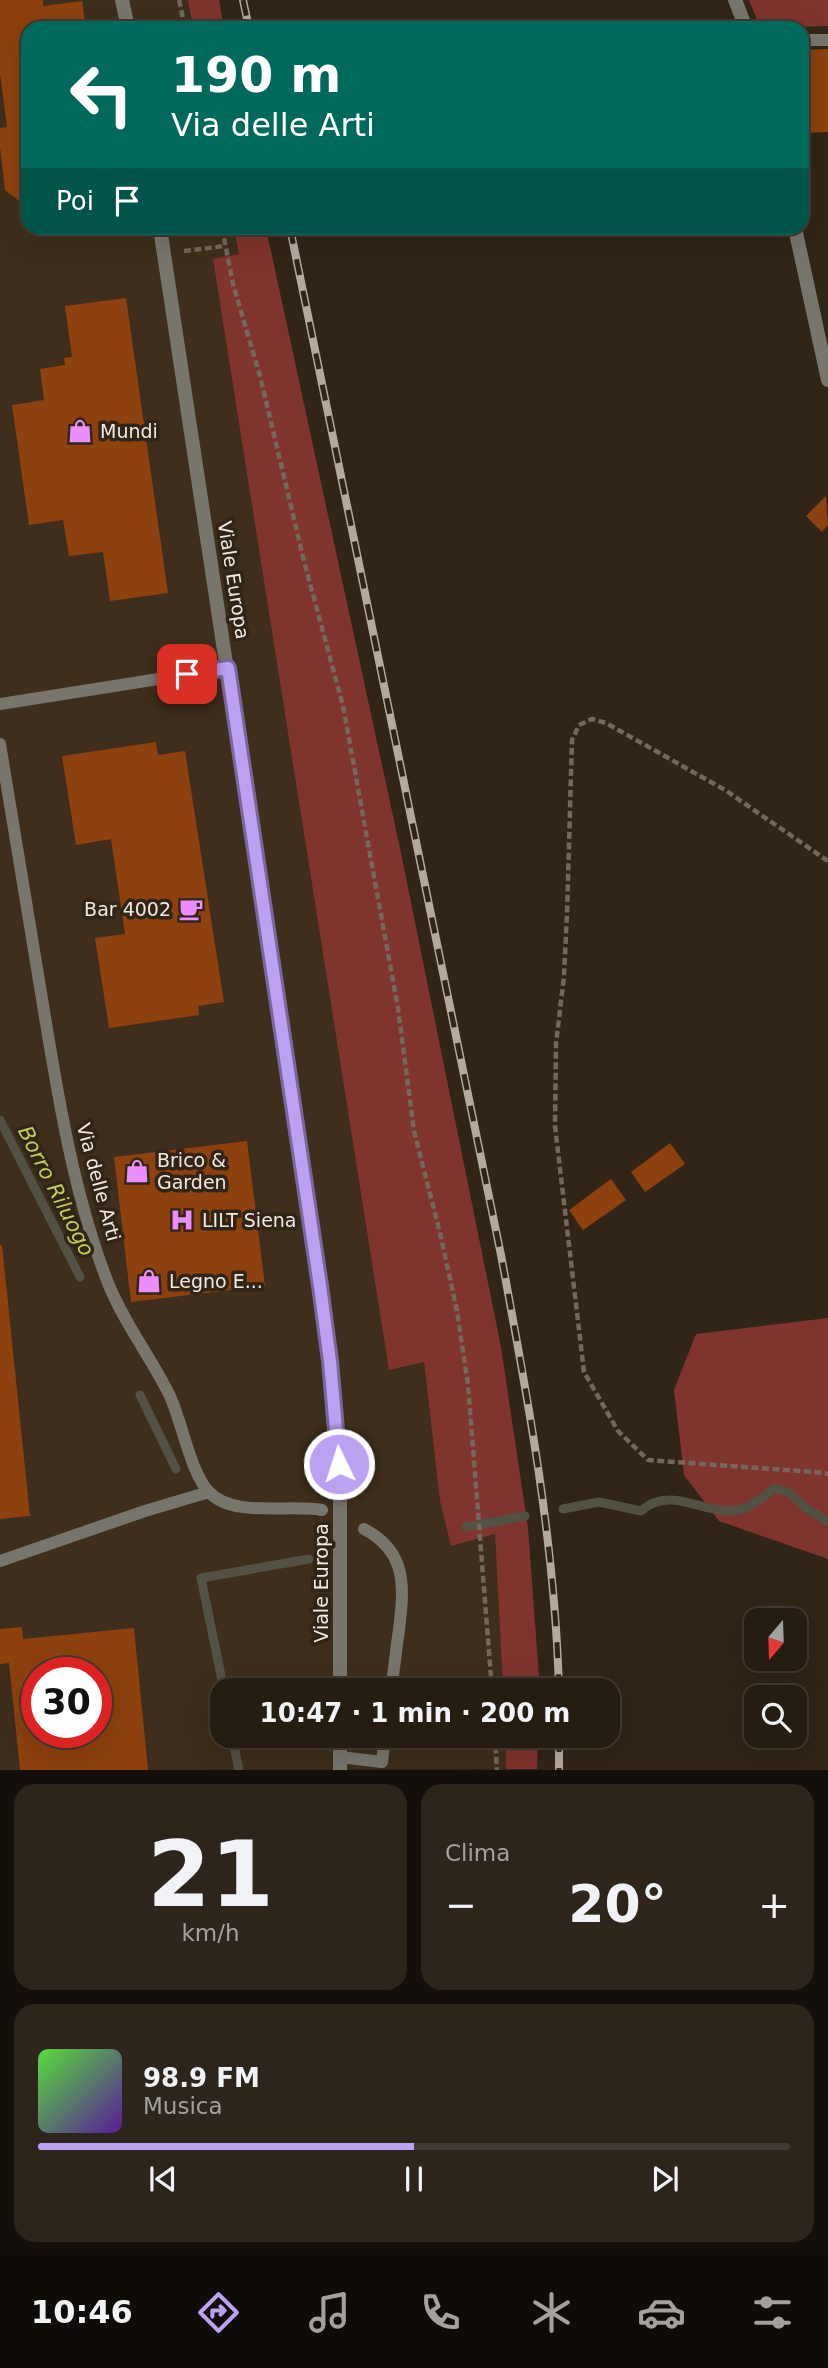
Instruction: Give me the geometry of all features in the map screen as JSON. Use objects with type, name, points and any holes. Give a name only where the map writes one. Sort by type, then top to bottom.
[{"type":"street","points":[[122,0],[126,21]]},
{"type":"street","points":[[735,0],[743,21]]},
{"type":"street","name":"Viale Europa","points":[[161,235],[324,1311],[340,1482],[340,1678]]},
{"type":"street","points":[[797,235],[828,380]]},
{"type":"lane","points":[[809,40],[828,40]]},
{"type":"lane","points":[[0,704],[228,668]]},
{"type":"lane","name":"Via delle Arti","points":[[0,744],[60,1106],[79,1185],[109,1284],[132,1333],[168,1393],[197,1469],[209,1492]]},
{"type":"lane","points":[[0,1562],[145,1511],[209,1492],[226,1502],[247,1508],[322,1510]]},
{"type":"lane","points":[[364,1529],[391,1551],[403,1584],[392,1678]]},
{"type":"lane","points":[[340,1763],[382,1762],[384,1748]]},
{"type":"path","points":[[179,0],[184,21]]},
{"type":"path","points":[[223,235],[233,284],[264,388],[304,561],[343,706],[398,1007],[414,1131],[440,1233],[463,1343],[491,1678]]},
{"type":"path","points":[[164,254],[225,246]]},
{"type":"path","points":[[828,861],[725,790],[606,723],[592,719],[579,724],[572,740],[567,914],[564,976],[556,1044],[555,1126],[584,1372],[618,1431],[648,1460],[828,1474]]},
{"type":"path","points":[[496,1748],[497,1769]]},
{"type":"shaded area","points":[[0,0],[188,0],[192,21],[21,21],[21,235],[235,235],[239,254],[213,259],[390,1370],[424,1362],[440,1501],[451,1545],[495,1534],[502,1678],[210,1678],[210,1748],[506,1748],[506,1769],[0,1770]]},
{"type":"shaded area","points":[[188,0],[219,0],[223,21],[192,21]]},
{"type":"shaded area","points":[[749,0],[828,0],[828,26],[809,27],[809,21],[757,21]]},
{"type":"shaded area","points":[[235,235],[268,235],[401,853],[501,1347],[528,1528],[539,1678],[502,1678],[495,1534],[451,1546],[440,1501],[424,1362],[389,1370],[213,259],[239,254]]},
{"type":"shaded area","points":[[828,1318],[828,1559],[719,1521],[684,1475],[674,1390],[696,1334]]},
{"type":"shaded area","points":[[506,1748],[538,1748],[537,1769],[506,1769]]},
{"type":"building","points":[[0,0],[43,0],[43,6],[82,1],[85,21],[21,21],[21,203],[5,190],[0,128],[7,127],[0,74]]},
{"type":"building","points":[[828,49],[828,132],[809,133],[809,50]]},
{"type":"building","name":"Mundi","points":[[126,298],[168,593],[110,601],[103,552],[69,556],[63,520],[29,525],[12,405],[44,400],[40,369],[65,365],[64,358],[72,357],[65,306]]},
{"type":"building","points":[[826,496],[828,525],[822,532],[806,516]]},
{"type":"building","points":[[156,742],[158,755],[185,751],[224,1002],[198,1006],[199,1015],[109,1028],[95,938],[125,934],[111,839],[76,845],[62,756]]},
{"type":"building","points":[[247,1141],[265,1286],[131,1302],[114,1157]]},
{"type":"building","points":[[670,1143],[685,1164],[645,1192],[631,1172]]},
{"type":"building","points":[[611,1179],[626,1200],[583,1230],[569,1210]]},
{"type":"building","points":[[0,1245],[30,1516],[0,1519]]},
{"type":"building","points":[[22,1627],[23,1639],[134,1628],[148,1770],[20,1770],[9,1663],[0,1664],[0,1629]]},
{"type":"waterway","name":"Borro Riluogo","points":[[0,1120],[80,1277]]},
{"type":"waterway","name":"Borro Riluogo","points":[[140,1395],[176,1469]]},
{"type":"waterway","points":[[563,1509],[599,1502],[641,1511],[652,1504],[674,1500],[732,1511],[750,1506],[775,1488],[790,1493],[807,1509],[828,1521]]},
{"type":"waterway","points":[[466,1527],[525,1516]]},
{"type":"waterway","name":"Borro Riluogo","points":[[222,1678],[201,1578],[309,1559]]},
{"type":"waterway","name":"Borro Riluogo","points":[[234,1748],[239,1770]]},
{"type":"railway","points":[[243,0],[248,21]]},
{"type":"railway","points":[[291,235],[511,1309],[539,1471],[552,1580],[558,1678]]},
{"type":"railway","points":[[559,1748],[559,1770]]},
{"type":"place","name":"Mundi","points":[[80,431]]},
{"type":"place","name":"Bar 4002","points":[[191,909]]},
{"type":"place","name":"Brico & Garden","points":[[137,1171]]},
{"type":"place","name":"LILT Siena","points":[[182,1220]]},
{"type":"place","name":"Legno E...","points":[[149,1281]]},
{"type":"route","points":[[187,674],[228,668],[320,1286],[339,1464]]}]
